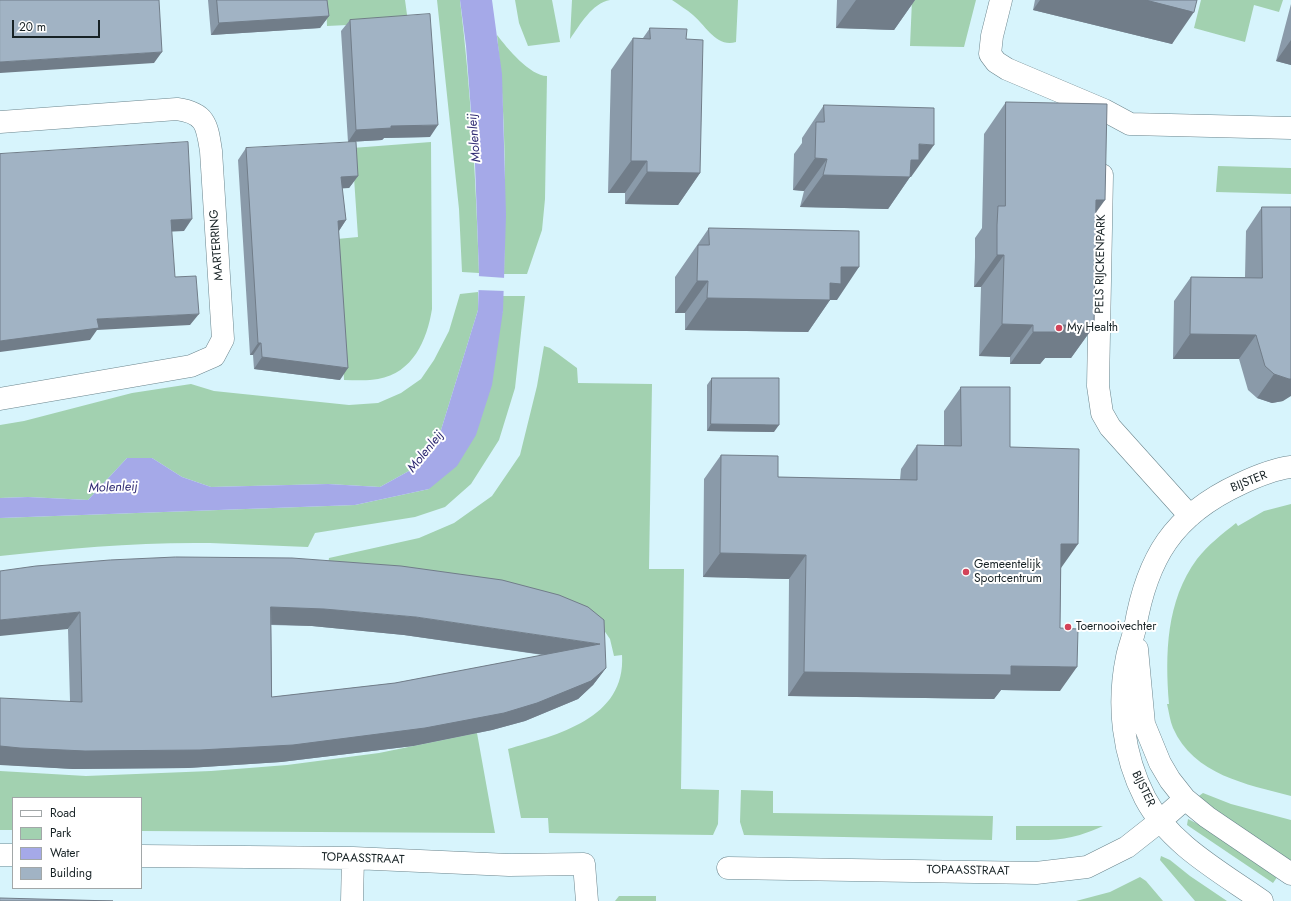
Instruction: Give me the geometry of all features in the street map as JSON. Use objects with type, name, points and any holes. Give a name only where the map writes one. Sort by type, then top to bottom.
[{"type":"street","points":[[1001,0],[992,36],[990,54],[996,62],[1007,69],[1104,110],[1130,124],[1291,128]]},
{"type":"street","name":"MARTERRING","points":[[0,122],[177,109],[191,111],[203,118],[208,133],[211,151],[223,339],[214,356],[191,366],[0,399]]},
{"type":"street","points":[[1103,134],[1104,110]]},
{"type":"street","name":"PELS RIJCKENPARK","points":[[1103,157],[1099,399],[1102,413],[1110,427],[1190,516]]},
{"type":"street","name":"BIJSTER","points":[[1262,901],[1184,845],[1160,821],[1146,799],[1136,779],[1125,743],[1123,728],[1124,680],[1126,658],[1135,628],[1140,600],[1152,565],[1170,536],[1190,516],[1223,492],[1255,478],[1291,467]]},
{"type":"street","name":"BIJSTER","points":[[1135,628],[1144,724],[1160,763],[1185,798],[1207,817],[1291,874]]},
{"type":"street","name":"TOPAASSTRAAT","points":[[728,868],[1036,873],[1086,867],[1127,847],[1160,821],[1185,798]]},
{"type":"street","points":[[0,855],[12,855]]},
{"type":"street","name":"TOPAASSTRAAT","points":[[142,856],[354,858],[509,865],[584,864],[587,901]]},
{"type":"street","points":[[352,901],[354,858]]},
{"type":"green space","points":[[326,0],[405,0],[408,22],[327,26]]},
{"type":"green space","points":[[437,0],[460,0],[472,136],[479,273],[462,272],[459,209]]},
{"type":"green space","points":[[515,0],[552,0],[560,42],[528,46],[519,23]]},
{"type":"green space","points":[[572,0],[610,0],[598,5],[592,10],[582,21],[570,39]]},
{"type":"green space","points":[[672,0],[738,0],[736,42],[729,43],[717,39],[693,15]]},
{"type":"green space","points":[[912,0],[976,0],[964,47],[910,46]]},
{"type":"green space","points":[[1201,0],[1283,0],[1279,12],[1254,5],[1245,42],[1194,28]]},
{"type":"green space","points":[[497,35],[513,54],[526,66],[540,75],[547,76],[545,199],[542,230],[527,274],[504,274],[505,154]]},
{"type":"green space","points":[[431,142],[432,309],[430,321],[422,343],[409,362],[390,376],[378,379],[344,380],[337,239],[358,237],[352,148]]},
{"type":"green space","points":[[1218,166],[1291,168],[1291,194],[1216,192]]},
{"type":"green space","points":[[478,292],[478,310],[441,430],[418,466],[380,487],[328,484],[211,487],[182,477],[152,458],[127,458],[88,500],[28,497],[0,498],[0,425],[24,421],[132,393],[191,384],[214,391],[349,405],[378,403],[401,393],[421,379],[434,360],[449,331],[460,294]]},
{"type":"green space","points":[[503,296],[525,296],[515,388],[499,440],[471,484],[445,507],[415,517],[315,533],[308,547],[210,543],[158,543],[79,548],[0,556],[0,518],[355,505],[429,489],[503,311]]},
{"type":"green space","points":[[544,346],[550,348],[577,368],[578,383],[652,384],[649,569],[684,569],[681,789],[719,790],[718,824],[713,835],[549,833],[548,818],[521,818],[508,749],[567,730],[585,721],[601,709],[613,695],[620,677],[622,655],[614,656],[610,639],[601,626],[328,565],[329,558],[419,538],[454,523],[492,496],[520,455],[537,386]]},
{"type":"green space","points":[[1291,504],[1291,796],[1239,782],[1208,767],[1194,757],[1182,744],[1172,725],[1167,704],[1169,704],[1167,666],[1173,610],[1187,575],[1197,559],[1220,536],[1236,523],[1238,526],[1264,511]]},
{"type":"green space","points":[[477,733],[495,833],[142,831],[142,797],[12,797],[12,830],[0,830],[0,771],[86,776],[211,771],[287,765],[379,753]]},
{"type":"green space","points":[[741,790],[773,791],[773,813],[993,816],[992,840],[744,835],[740,822]]},
{"type":"green space","points":[[1203,793],[1231,804],[1291,820],[1291,862],[1196,798]]},
{"type":"green space","points":[[1188,819],[1208,829],[1278,876],[1273,883],[1187,825]]},
{"type":"green space","points":[[1016,826],[1103,826],[1080,835],[1060,839],[1016,840]]},
{"type":"green space","points":[[1161,856],[1170,860],[1190,876],[1227,901],[1195,901],[1160,860]]},
{"type":"green space","points":[[1140,877],[1146,881],[1163,901],[1076,901],[1110,892]]},
{"type":"green space","points":[[619,896],[656,896],[656,901],[615,901]]},
{"type":"water","name":"Molenleij","points":[[460,0],[492,0],[502,74],[506,215],[503,311],[492,385],[476,435],[457,466],[429,489],[355,505],[0,518],[0,498],[28,497],[88,500],[127,458],[152,458],[182,477],[211,487],[328,484],[380,487],[418,466],[441,430],[478,310],[479,273],[475,164],[466,46]]},
{"type":"pier","points":[[477,276],[506,278],[506,291],[476,290]]},
{"type":"building","points":[[0,0],[159,0],[162,52],[0,62]]},
{"type":"building","points":[[217,0],[327,0],[329,16],[219,23]]},
{"type":"building","points":[[1146,0],[1197,0],[1194,12]]},
{"type":"building","points":[[430,14],[438,125],[391,126],[391,128],[356,130],[350,20]]},
{"type":"building","points":[[650,28],[687,29],[686,39],[703,40],[700,173],[647,172],[647,161],[631,161],[633,38],[650,39]]},
{"type":"building","points":[[1006,102],[1107,104],[1105,200],[1096,200],[1094,326],[1063,325],[1062,332],[1033,332],[1033,325],[1002,324],[1004,255],[997,255],[997,225],[998,206],[1005,206]]},
{"type":"building","points":[[824,105],[934,108],[934,145],[919,144],[919,160],[911,160],[910,177],[823,175],[827,159],[815,158],[816,122],[824,122]]},
{"type":"building","points":[[188,142],[192,219],[171,220],[175,277],[196,276],[199,314],[97,319],[99,328],[0,341],[0,154]]},
{"type":"building","points":[[356,142],[358,176],[341,177],[346,220],[338,221],[348,368],[262,357],[261,343],[258,343],[246,148]]},
{"type":"building","points":[[1262,207],[1291,207],[1291,379],[1274,374],[1265,366],[1256,335],[1190,334],[1191,277],[1262,278]]},
{"type":"building","points":[[709,228],[859,231],[859,267],[841,267],[841,284],[830,283],[830,300],[707,298],[708,281],[697,281],[698,245],[709,245]]},
{"type":"building","points":[[712,378],[779,378],[779,425],[711,424]]},
{"type":"building","points":[[961,387],[1010,387],[1010,447],[1079,449],[1078,544],[1061,544],[1060,628],[1078,629],[1077,667],[1011,666],[1011,675],[804,672],[806,555],[720,553],[721,455],[778,456],[778,477],[917,480],[917,445],[961,446]]},
{"type":"building","points":[[176,557],[292,558],[401,566],[502,580],[559,595],[588,607],[604,620],[606,668],[591,681],[537,703],[504,713],[425,728],[293,745],[200,750],[85,751],[0,746],[0,698],[82,702],[80,612],[0,620],[0,571],[36,566],[110,560]],"holes":[[[271,607],[324,609],[416,617],[600,644],[395,683],[272,697]]]},
{"type":"building","points":[[0,898],[113,901],[0,901]]},
{"type":"place","name":"My Health","points":[[1059,328]]},
{"type":"place","name":"Gemeentelijk Sportcentrum","points":[[966,572]]},
{"type":"place","name":"Toernooivechter","points":[[1068,627]]}]
